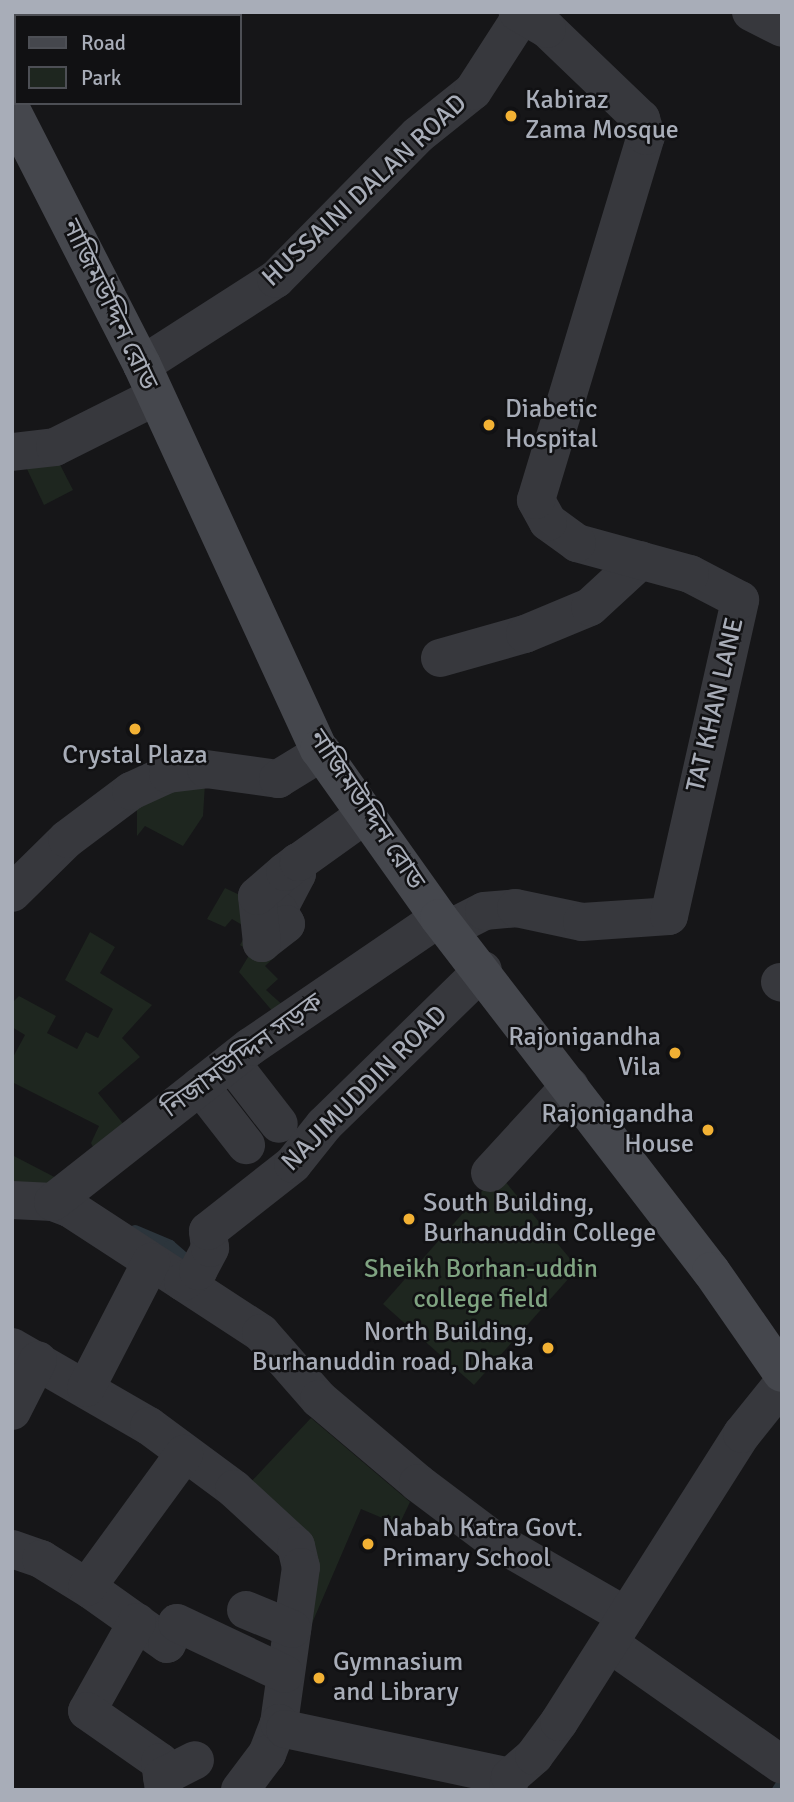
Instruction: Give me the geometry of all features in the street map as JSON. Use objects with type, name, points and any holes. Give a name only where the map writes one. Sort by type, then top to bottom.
[{"type":"street","points":[[751,12],[782,28]]},
{"type":"street","name":"HUSSAINI DALAN ROAD","points":[[12,452],[55,447],[148,381],[276,279],[418,135],[473,91],[521,13]]},
{"type":"street","name":"TAT KHAN LANE","points":[[444,923],[484,911],[516,908],[582,922],[669,916],[740,600],[690,574],[577,543],[548,522],[536,500],[646,136],[641,119],[547,29],[521,13]]},
{"type":"street","name":"নাজিমউদ্দিন রোড","points":[[12,111],[148,381],[322,752],[444,923],[570,1086],[782,1373]]},
{"type":"street","points":[[440,658],[525,634],[590,607],[641,560]]},
{"type":"street","points":[[12,893],[67,839],[131,790],[168,774],[206,769],[278,779],[322,752]]},
{"type":"street","points":[[299,862],[366,814]]},
{"type":"street","name":"নিজামউদ্দিন সড়ক","points":[[53,1202],[231,1062],[444,923]]},
{"type":"street","name":"NAJIMUDDIN ROAD","points":[[167,1272],[198,1271],[210,1248],[208,1231],[293,1164],[324,1125],[483,971]]},
{"type":"street","name":"NAJIMUDDIN ROAD","points":[[231,1062],[279,1124]]},
{"type":"street","name":"NAJIMUDDIN ROAD","points":[[200,1086],[246,1145]]},
{"type":"street","points":[[490,1173],[570,1086]]},
{"type":"street","points":[[12,1200],[53,1202],[71,1209],[261,1333],[319,1399],[491,1538],[618,1630],[782,1765]]},
{"type":"street","points":[[86,1388],[167,1272]]},
{"type":"street","points":[[12,1411],[25,1353],[130,1413],[234,1489],[296,1546],[301,1567],[279,1723],[267,1754],[240,1790]]},
{"type":"street","points":[[279,1723],[285,1729],[509,1784],[534,1756],[618,1630],[742,1434],[782,1384]]},
{"type":"street","points":[[87,1587],[184,1454]]},
{"type":"street","points":[[12,1549],[41,1559],[87,1587],[167,1644],[177,1623],[285,1674]]},
{"type":"street","points":[[246,1610],[292,1629]]},
{"type":"street","points":[[137,1622],[87,1711],[160,1762],[174,1775]]},
{"type":"green space","points":[[55,455],[73,490],[44,505],[27,469]]},
{"type":"green space","points":[[205,783],[203,816],[183,846],[145,826],[137,836],[137,797]]},
{"type":"green space","points":[[225,888],[248,899],[266,944],[277,955],[265,966],[278,979],[266,990],[286,1008],[274,1013],[239,972],[251,952],[240,945],[249,929],[232,919],[225,927],[207,919]]},
{"type":"green space","points":[[90,932],[115,947],[100,973],[152,1005],[122,1038],[140,1057],[98,1093],[129,1131],[97,1155],[91,1143],[99,1126],[12,1082],[12,1059],[25,1035],[12,1027],[12,1003],[19,996],[56,1016],[47,1033],[77,1049],[86,1032],[98,1038],[113,1009],[65,980]]},
{"type":"green space","points":[[12,1155],[64,1182],[12,1192]]},
{"type":"green space","name":"Sheikh Borhan-uddin college field","points":[[498,1173],[578,1268],[474,1385],[383,1304]]},
{"type":"green space","points":[[311,1418],[410,1502],[399,1525],[361,1509],[307,1635],[302,1612],[249,1484]]},
{"type":"waterway","points":[[135,1231],[170,1246],[196,1269]]},
{"type":"waterway","points":[[778,1790],[782,1784]]},
{"type":"place","name":"Kabiraz Zama Mosque","points":[[511,116]]},
{"type":"place","name":"Diabetic Hospital","points":[[489,425]]},
{"type":"place","name":"Crystal Plaza","points":[[135,729]]},
{"type":"place","name":"Rajonigandha Vila","points":[[675,1053]]},
{"type":"place","name":"Rajonigandha House","points":[[708,1130]]},
{"type":"place","name":"South Building, Burhanuddin College","points":[[409,1219]]},
{"type":"place","name":"North Building, Burhanuddin road, Dhaka","points":[[548,1348]]},
{"type":"place","name":"Nabab Katra Govt. Primary School","points":[[368,1544]]},
{"type":"place","name":"Gymnasium and Library","points":[[319,1678]]}]
